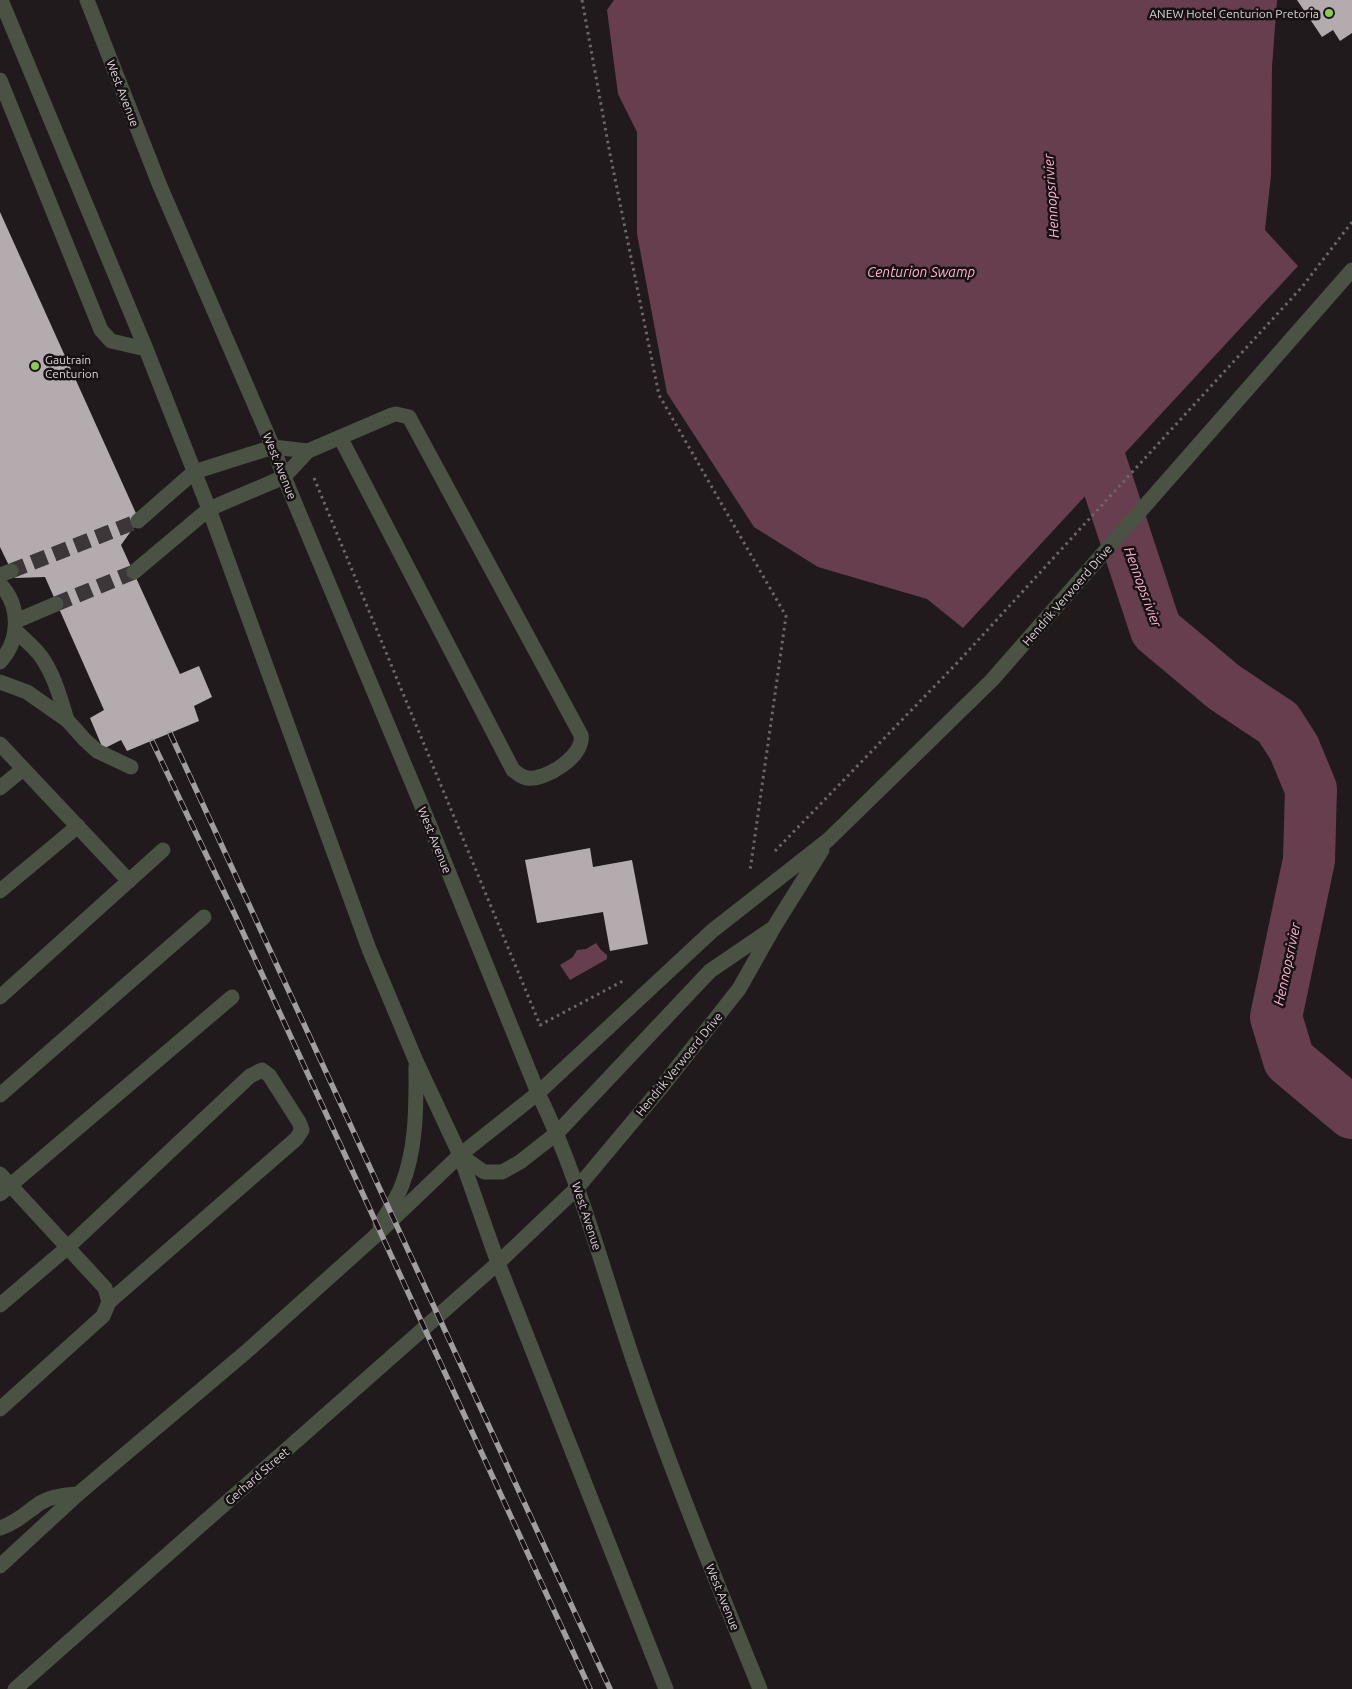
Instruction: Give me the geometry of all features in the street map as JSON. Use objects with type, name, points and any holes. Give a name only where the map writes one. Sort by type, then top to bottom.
[{"type":"street","points":[[1,0],[146,349],[209,509],[369,949],[416,1061],[460,1155],[498,1264],[666,1689]]},
{"type":"street","name":"West Avenue","points":[[87,0],[160,186],[273,447],[538,1094],[557,1133],[578,1188],[636,1368],[700,1540],[760,1689]]},
{"type":"street","points":[[0,80],[101,330],[111,342],[146,349]]},
{"type":"street","name":"Hendrik Verwoerd Drive","points":[[460,1155],[538,1094],[712,931],[828,840],[992,680],[1352,270]]},
{"type":"street","points":[[134,572],[209,509],[284,477],[308,451],[340,437],[392,415],[409,417],[582,735],[580,748],[571,760],[541,776],[523,777],[513,770],[340,437]]},
{"type":"street","points":[[138,521],[194,472],[273,447],[308,451]]},
{"type":"street","points":[[0,584],[6,590],[13,605],[16,626],[14,638],[7,654],[0,662]]},
{"type":"street","points":[[16,626],[56,604]]},
{"type":"street","points":[[16,626],[39,653],[47,666],[54,680],[67,720]]},
{"type":"street","points":[[0,682],[27,692],[67,720],[84,740],[97,751],[132,767]]},
{"type":"street","points":[[0,744],[129,881]]},
{"type":"street","points":[[0,788],[23,769]]},
{"type":"street","points":[[0,891],[78,826]]},
{"type":"street","name":"Hendrik Verwoerd Drive","points":[[498,1264],[578,1188],[739,989],[774,927],[828,840]]},
{"type":"street","points":[[0,997],[163,850]]},
{"type":"street","points":[[0,1095],[204,917]]},
{"type":"street","points":[[460,1155],[484,1172],[502,1172],[520,1162],[557,1133],[710,971],[774,927]]},
{"type":"street","points":[[109,1302],[105,1288],[68,1247],[3,1184],[232,997]]},
{"type":"street","points":[[373,1238],[402,1185],[412,1151],[416,1114],[416,1061]]},
{"type":"street","points":[[0,1304],[68,1247],[250,1076],[262,1070],[270,1075],[299,1122],[302,1130],[296,1139],[109,1302],[103,1316],[0,1409]]},
{"type":"street","points":[[0,1566],[78,1494],[246,1352],[356,1251],[373,1238],[460,1155]]},
{"type":"street","name":"Gerhard Street","points":[[16,1689],[498,1264]]},
{"type":"street","points":[[0,1528],[18,1520],[41,1503],[57,1496],[78,1494]]},
{"type":"path","points":[[582,0],[610,154],[660,395],[786,616],[749,877],[756,870]]},
{"type":"path","points":[[770,855],[958,662],[1302,287],[1352,222]]},
{"type":"path","points":[[311,471],[540,1026],[628,978]]},
{"type":"water","name":"Centurion Swamp","points":[[614,0],[1277,0],[1272,67],[1271,175],[1265,230],[1298,266],[963,628],[927,599],[818,567],[754,527],[667,393],[637,234],[637,132],[618,94],[607,10]]},
{"type":"water","points":[[596,943],[607,955],[607,959],[570,980],[560,965],[573,957],[577,950],[586,949]]},
{"type":"building","name":"ANEW Hotel Centurion Pretoria","points":[[1297,0],[1352,0],[1352,33],[1340,41],[1333,30],[1322,37]]},
{"type":"building","name":"Gautrain Centurion","points":[[0,212],[139,520],[121,545],[180,674],[199,666],[212,697],[194,706],[199,721],[127,751],[121,740],[103,749],[90,718],[104,710],[45,577],[15,578],[0,547]]},
{"type":"building","points":[[590,848],[593,867],[632,860],[648,944],[610,951],[603,912],[537,923],[525,860]]},
{"type":"waterway","name":"Hennopsrivier","points":[[1083,408],[1156,630],[1224,687],[1278,723],[1294,748],[1311,789],[1309,860],[1276,1017],[1289,1060],[1352,1113]]},
{"type":"tunnel","points":[[11,571],[138,521]]},
{"type":"tunnel","points":[[56,604],[134,572]]},
{"type":"railway","points":[[170,733],[610,1689]]},
{"type":"railway","points":[[152,741],[234,913],[590,1689]]},
{"type":"place","name":"ANEW Hotel Centurion Pretoria","points":[[1329,13]]},
{"type":"place","name":"Gautrain Centurion","points":[[35,366]]}]
